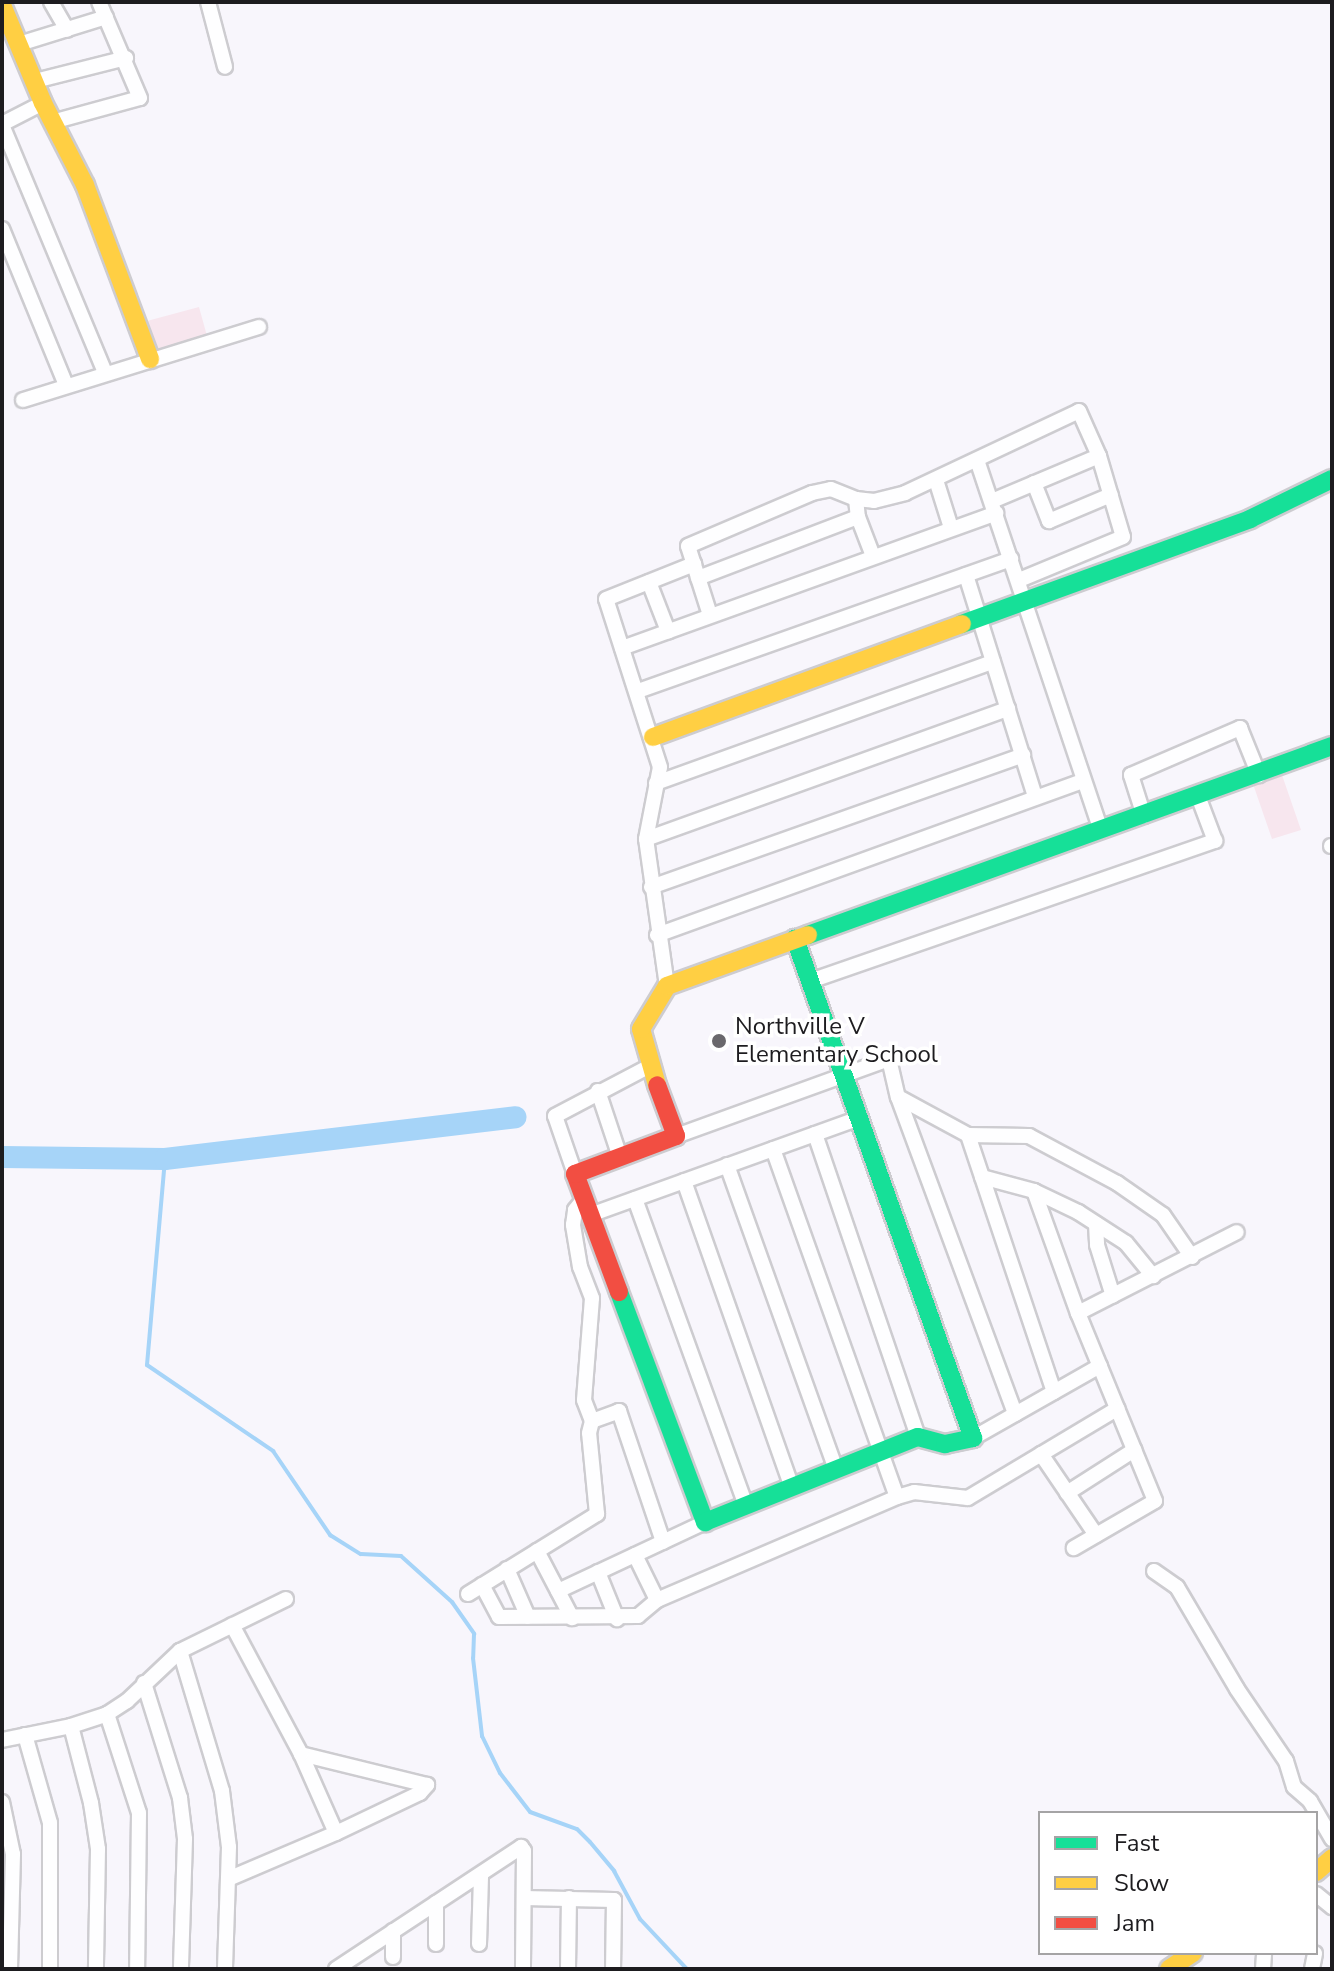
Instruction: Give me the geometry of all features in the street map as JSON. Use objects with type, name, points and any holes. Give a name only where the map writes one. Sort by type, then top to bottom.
[{"type":"street","points":[[51,2],[67,30]]},
{"type":"street","points":[[52,122],[140,98],[126,58],[99,2]]},
{"type":"street","points":[[208,2],[225,67]]},
{"type":"street","points":[[2,5],[43,103],[85,185],[150,359]]},
{"type":"street","points":[[19,44],[106,17]]},
{"type":"street","points":[[35,81],[126,58]]},
{"type":"street","points":[[43,103],[2,124],[105,373]]},
{"type":"street","points":[[2,229],[66,385]]},
{"type":"street","points":[[23,400],[259,327]]},
{"type":"street","points":[[710,615],[688,546],[812,493],[831,489],[856,499],[874,501],[936,480],[1079,411],[1099,456],[1123,537],[1019,580]]},
{"type":"street","points":[[622,648],[951,528],[1034,483],[1099,456]]},
{"type":"street","points":[[977,460],[1101,831]]},
{"type":"street","points":[[653,737],[1250,519],[1332,479]]},
{"type":"street","points":[[936,480],[951,528]]},
{"type":"street","points":[[1034,483],[1049,521],[1111,495]]},
{"type":"street","points":[[856,499],[858,517],[873,556]]},
{"type":"street","points":[[667,986],[657,935],[646,839],[660,767],[653,737],[606,599],[649,582],[696,571],[858,517]]},
{"type":"street","points":[[638,691],[1011,559]]},
{"type":"street","points":[[966,575],[1035,797]]},
{"type":"street","points":[[649,582],[668,631]]},
{"type":"street","points":[[656,783],[993,662]]},
{"type":"street","points":[[646,839],[1008,709]]},
{"type":"street","points":[[1144,816],[1131,775],[1240,728],[1259,775]]},
{"type":"street","points":[[676,1136],[650,1066],[641,1029],[667,986],[1259,775],[1332,746]]},
{"type":"street","points":[[651,887],[1023,755]]},
{"type":"street","points":[[657,935],[1083,781]]},
{"type":"street","points":[[810,981],[1215,841],[1198,796]]},
{"type":"street","points":[[795,939],[973,1438]]},
{"type":"street","points":[[575,1174],[889,1059],[898,1097],[1015,1414]]},
{"type":"street","points":[[650,1066],[555,1116],[705,1522]]},
{"type":"street","points":[[598,1091],[620,1157]]},
{"type":"street","points":[[898,1097],[968,1135],[1029,1136],[1104,1176],[1163,1215],[1192,1257]]},
{"type":"street","points":[[468,1594],[597,1514],[589,1433],[592,1421],[584,1400],[592,1298],[580,1267],[573,1225],[575,1210],[635,1199],[859,1118]]},
{"type":"street","points":[[815,1134],[918,1437]]},
{"type":"street","points":[[968,1135],[1054,1392]]},
{"type":"street","points":[[773,1149],[897,1497]]},
{"type":"street","points":[[727,1165],[836,1470]]},
{"type":"street","points":[[982,1177],[1034,1191],[1096,1224],[1126,1243],[1153,1276]]},
{"type":"street","points":[[684,1181],[792,1487]]},
{"type":"street","points":[[1034,1191],[1078,1313],[1155,1501],[1074,1548]]},
{"type":"street","points":[[635,1199],[746,1506]]},
{"type":"street","points":[[1096,1224],[1097,1245],[1113,1296]]},
{"type":"street","points":[[1078,1313],[1237,1232]]},
{"type":"street","points":[[592,1298],[616,1286]]},
{"type":"street","points":[[558,1591],[705,1522],[918,1437],[945,1444],[973,1438],[1100,1366]]},
{"type":"street","points":[[482,1585],[499,1617],[617,1619],[638,1616],[657,1600],[897,1497],[914,1492],[968,1498],[1117,1409]]},
{"type":"street","points":[[592,1421],[619,1411],[663,1542]]},
{"type":"street","points":[[1067,1493],[1134,1450]]},
{"type":"street","points":[[1041,1454],[1096,1535]]},
{"type":"street","points":[[537,1551],[572,1618]]},
{"type":"street","points":[[635,1555],[657,1600]]},
{"type":"street","points":[[507,1569],[528,1617]]},
{"type":"street","points":[[1154,1571],[1177,1587],[1237,1689],[1286,1761],[1294,1787],[1310,1801],[1316,1811]]},
{"type":"street","points":[[598,1572],[617,1619]]},
{"type":"street","points":[[2,1740],[71,1726],[107,1714],[127,1701],[180,1651],[286,1599]]},
{"type":"street","points":[[232,1625],[301,1754],[336,1833]]},
{"type":"street","points":[[180,1651],[222,1791],[229,1847],[225,1969]]},
{"type":"street","points":[[144,1683],[180,1798],[185,1839],[181,1969]]},
{"type":"street","points":[[107,1714],[139,1813],[137,1969]]},
{"type":"street","points":[[71,1726],[91,1803],[98,1849],[96,1969]]},
{"type":"street","points":[[25,1735],[50,1823],[50,1969]]},
{"type":"street","points":[[228,1879],[336,1833],[420,1793],[427,1785],[301,1754]]},
{"type":"street","points":[[2,1804],[7,1855],[10,1969]]},
{"type":"street","points":[[1318,1815],[1332,1839]]},
{"type":"street","points":[[336,1969],[518,1848],[523,1848],[523,1969]]},
{"type":"street","points":[[479,1944],[481,1875]]},
{"type":"street","points":[[524,1898],[614,1900],[613,1969]]},
{"type":"street","points":[[568,1969],[569,1898]]},
{"type":"street","points":[[436,1903],[436,1944]]},
{"type":"street","points":[[393,1931],[393,1957]]},
{"type":"street","points":[[1169,1969],[1190,1955]]},
{"type":"shaded area","points":[[199,307],[207,336],[155,350],[147,321]]},
{"type":"shaded area","points":[[1282,775],[1301,830],[1272,839],[1253,784]]},
{"type":"waterway","points":[[2,1157],[165,1159],[515,1117]]},
{"type":"waterway","points":[[165,1159],[147,1365],[273,1451],[330,1535],[361,1554],[401,1556],[452,1602],[474,1634],[473,1658],[482,1736],[500,1773],[530,1812],[577,1829],[590,1842],[614,1871],[640,1919],[687,1969]]},
{"type":"traffic: fast","points":[[962,624],[1250,519],[1332,479]]},
{"type":"traffic: fast","points":[[808,935],[1332,746]]},
{"type":"traffic: fast","points":[[619,1292],[705,1522],[918,1437],[945,1444],[973,1438],[795,939]]},
{"type":"traffic: slow","points":[[2,5],[43,103],[85,185],[150,359]]},
{"type":"traffic: slow","points":[[653,737],[962,624]]},
{"type":"traffic: slow","points":[[657,1085],[641,1029],[667,986],[808,935]]},
{"type":"traffic: slow","points":[[1318,1870],[1332,1858]]},
{"type":"traffic: slow","points":[[1169,1969],[1190,1955]]},
{"type":"traffic: jam","points":[[619,1292],[575,1174],[676,1136],[657,1085]]},
{"type":"place","name":"Northville V Elementary School","points":[[719,1041]]}]
